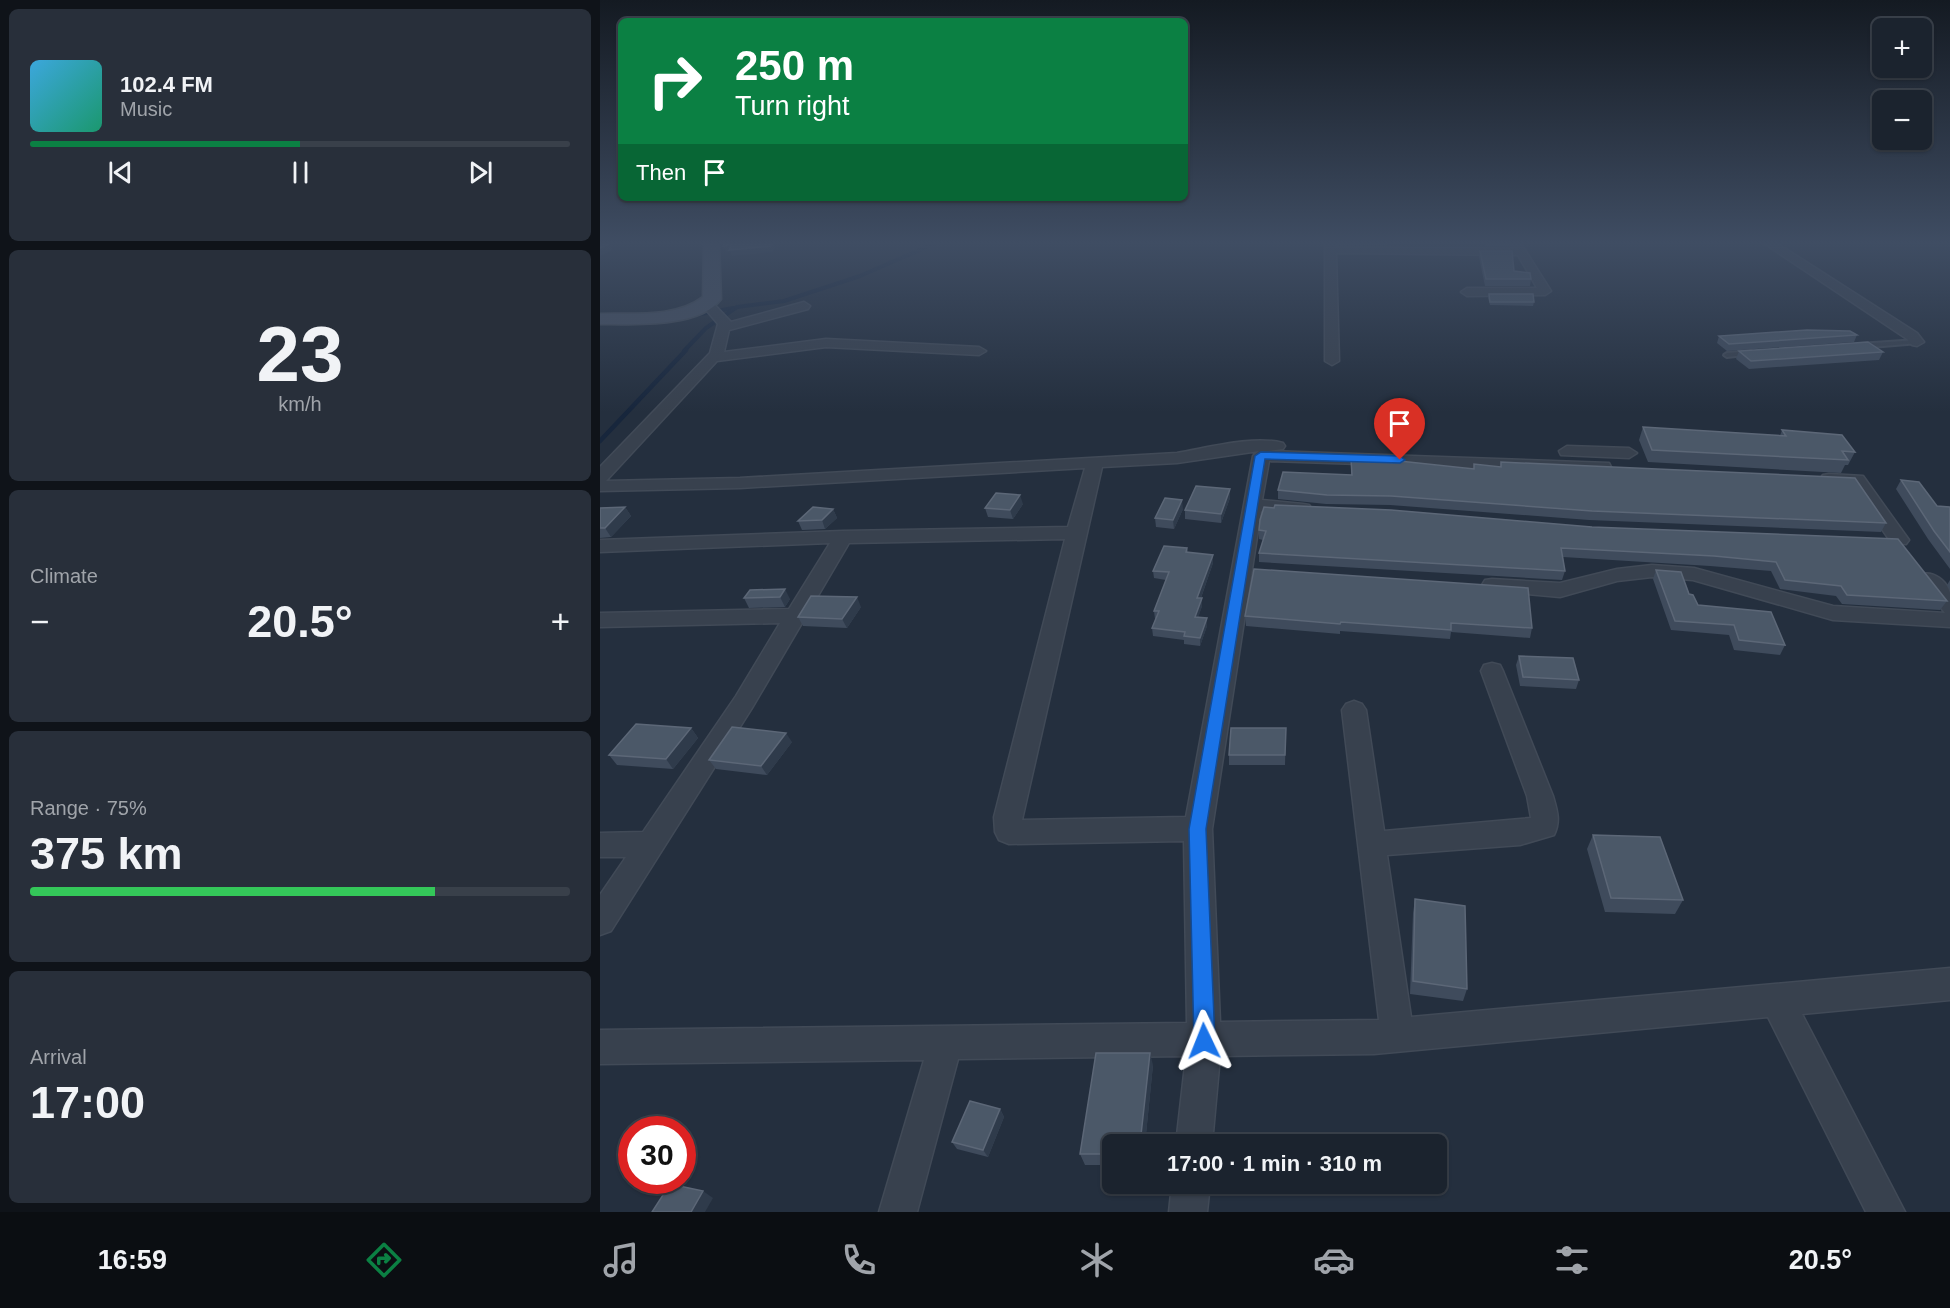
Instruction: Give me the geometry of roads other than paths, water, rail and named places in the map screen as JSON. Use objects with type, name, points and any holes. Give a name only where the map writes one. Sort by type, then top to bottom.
[{"type":"main road","points":[[600,319],[686,313],[709,306],[712,299]]},
{"type":"street","points":[[1331,299],[1332,361]]},
{"type":"street","points":[[1854,299],[1912,336],[1917,342]]},
{"type":"street","points":[[709,306],[724,326]]},
{"type":"street","points":[[724,326],[804,306]]},
{"type":"street","points":[[600,477],[714,357],[724,326]]},
{"type":"street","points":[[714,357],[826,343],[979,351]]},
{"type":"street","points":[[600,486],[740,483],[1177,458],[1246,447],[1330,444],[1631,461],[1261,456],[1252,505],[1252,570],[1197,829],[1204,1041],[1195,1134]]},
{"type":"street","points":[[1095,462],[1008,817],[1009,832],[1197,829]]},
{"type":"street","points":[[1810,478],[1857,480],[1950,607]]},
{"type":"street","points":[[1252,505],[1326,512]]},
{"type":"street","points":[[600,546],[843,537],[1076,533]]},
{"type":"street","points":[[600,921],[744,702],[843,537]]},
{"type":"street","points":[[1875,539],[1899,540]]},
{"type":"street","points":[[1477,584],[1560,590],[1617,575],[1662,572],[1694,574],[1833,613],[1950,620]]},
{"type":"street","points":[[600,620],[795,616]]},
{"type":"street","points":[[1371,844],[1520,833],[1544,827],[1545,814],[1540,796],[1492,671]]},
{"type":"street","points":[[1354,710],[1397,1035]]},
{"type":"street","points":[[600,845],[652,844]]},
{"type":"street","points":[[600,1047],[1204,1041],[1397,1035],[1950,984]]},
{"type":"street","points":[[1777,1000],[1886,1212]]},
{"type":"street","points":[[898,1212],[946,1043]]},
{"type":"street","points":[[1188,1212],[1190,1194]]},
{"type":"lane","points":[[1846,347],[1917,342]]},
{"type":"lane","points":[[1727,355],[1763,352]]},
{"type":"waterway","points":[[684,351],[706,328],[737,307],[791,299]]},
{"type":"waterway","points":[[690,316],[733,308]]},
{"type":"waterway","points":[[600,441],[686,350]]}]
